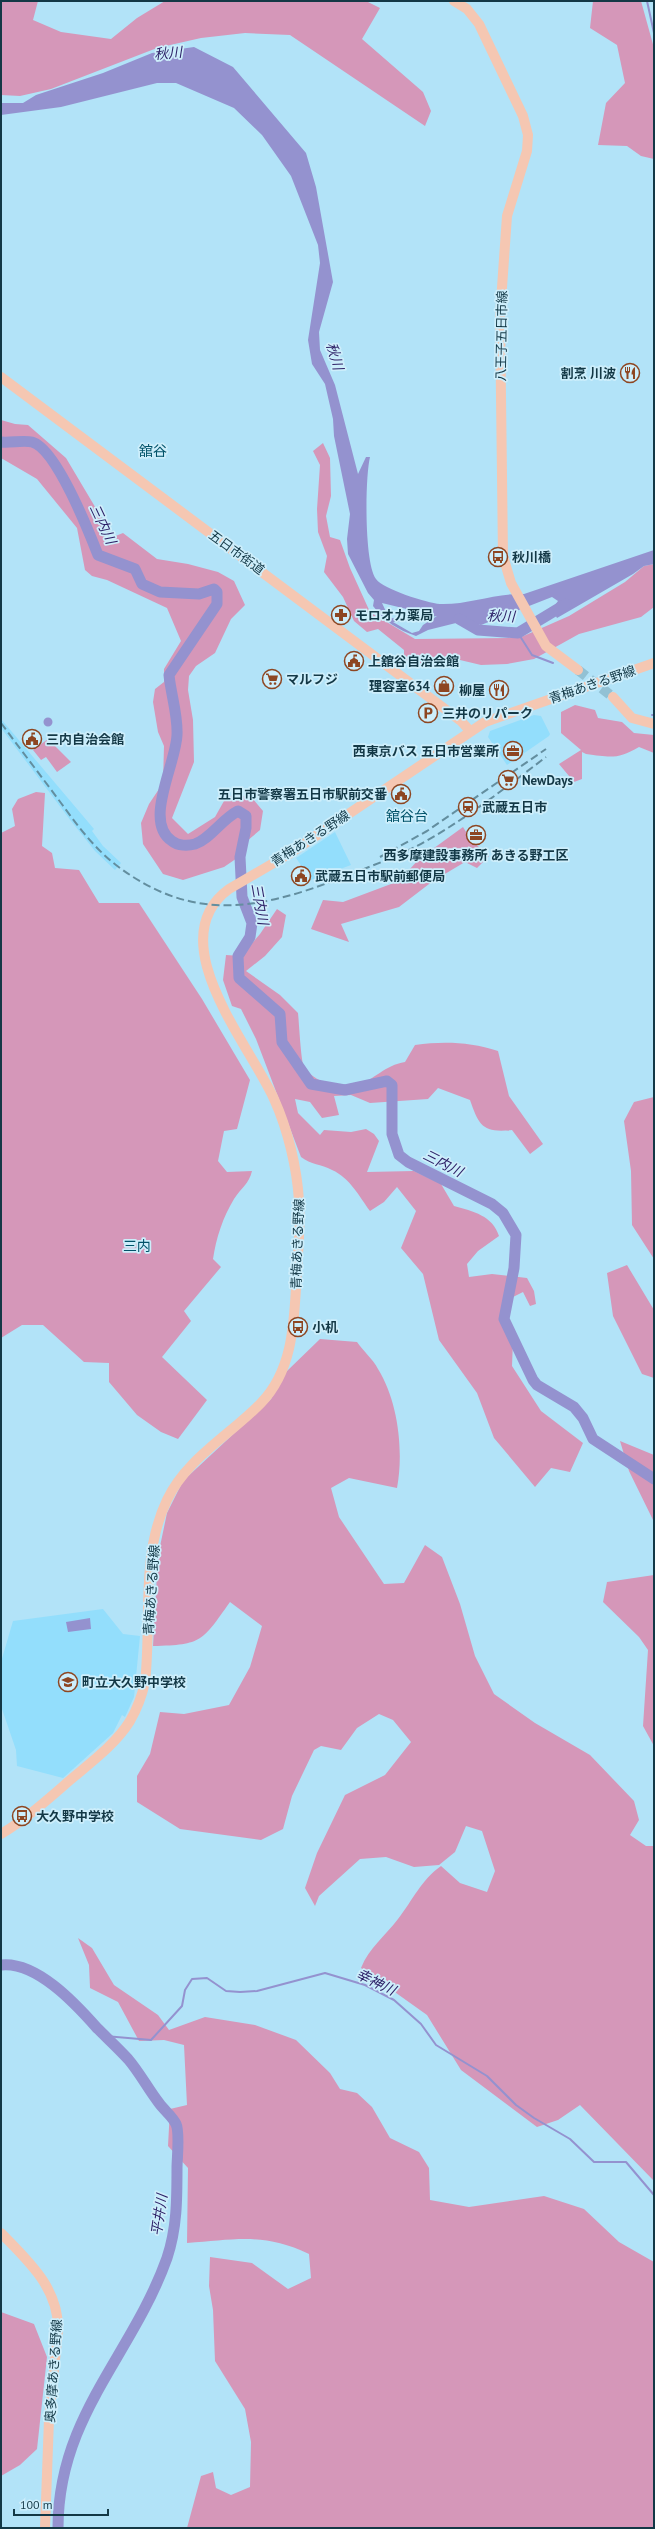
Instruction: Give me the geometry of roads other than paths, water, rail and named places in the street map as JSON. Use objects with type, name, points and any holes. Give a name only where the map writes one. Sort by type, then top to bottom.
[{"type":"main road","name":"八王子五日市線","points":[[454,1],[470,12],[481,27],[523,116],[528,131],[527,151],[507,216],[499,327],[502,549],[511,584],[541,638],[552,651],[578,670]]},
{"type":"main road","name":"五日市街道","points":[[1,377],[317,612],[461,721],[470,731]]},
{"type":"main road","name":"青梅あきる野線","points":[[1,1834],[30,1814],[81,1770],[117,1738],[130,1721],[140,1699],[145,1682],[150,1568],[155,1535],[163,1509],[181,1476],[262,1402],[280,1374],[289,1349],[294,1320],[300,1212],[293,1161],[274,1099],[224,1007],[203,953],[202,929],[209,910],[221,895],[241,881],[289,854],[484,722],[654,662]]},
{"type":"main road","points":[[613,697],[632,718],[654,724]]},
{"type":"main road","name":"奥多摩あきる野線","points":[[1,2233],[44,2280],[53,2295],[58,2313],[58,2330],[47,2450],[44,2528]]},
{"type":"water","points":[[194,47],[233,67],[306,153],[316,187],[333,282],[319,332],[320,350],[335,385],[358,474],[366,457],[370,457],[367,482],[367,520],[369,556],[372,570],[376,579],[387,587],[416,598],[434,603],[450,604],[503,595],[524,594],[654,550],[654,564],[644,566],[633,574],[557,618],[552,609],[558,601],[552,597],[481,625],[460,622],[428,630],[416,636],[397,628],[382,616],[373,606],[374,600],[368,593],[348,554],[347,539],[350,514],[334,436],[333,419],[325,384],[312,364],[308,340],[320,263],[318,245],[291,176],[262,135],[234,108],[176,83],[157,83],[61,107],[1,115],[1,103],[23,103],[36,95],[103,73],[152,53]],"holes":[[[382,603],[423,613],[408,619],[389,618]],[[437,616],[423,625],[419,631],[412,633],[393,622]]]},
{"type":"water","points":[[48,717],[53,722],[48,727],[43,722]]},
{"type":"water","points":[[90,1618],[91,1629],[68,1632],[66,1622]]},
{"type":"waterway","points":[[647,1],[654,33]]},
{"type":"waterway","name":"三内川","points":[[1,442],[32,442],[41,448],[51,459],[71,492],[98,555],[135,569],[142,584],[160,592],[199,594],[214,589],[217,592],[217,604],[169,675],[177,735],[163,792],[160,820],[164,832],[177,844],[192,845],[206,838],[238,811],[246,816],[246,828],[240,857],[242,897],[252,923],[250,937],[238,956],[239,978],[280,1014],[282,1042],[311,1084],[345,1090],[387,1081],[392,1085],[392,1134],[399,1155],[408,1162],[492,1204],[503,1213],[516,1235],[514,1268],[504,1319],[533,1380],[537,1385],[574,1407],[583,1418],[593,1439],[654,1479]]},
{"type":"waterway","name":"秋川","points":[[459,619],[478,630],[518,633],[566,604]]},
{"type":"waterway","points":[[518,633],[532,655],[553,663]]},
{"type":"waterway","name":"平井川","points":[[1,1965],[14,1966],[28,1970],[41,1977],[78,2007],[128,2059],[161,2106],[175,2121],[178,2133],[176,2213],[173,2236],[167,2258],[152,2293],[135,2326],[83,2419],[70,2452],[61,2488],[58,2528]]},
{"type":"waterway","name":"幸神川","points":[[105,2036],[151,2040],[182,2006],[185,1990],[192,1979],[207,1978],[226,1991],[240,1992],[257,1991],[325,1973],[365,1985],[394,2000],[421,2024],[436,2045],[487,2076],[516,2105],[534,2118],[570,2139],[594,2162],[626,2162],[654,2195]]},
{"type":"tunnel","points":[[578,670],[613,697]]},
{"type":"railway","points":[[1,723],[80,828],[93,844],[116,865],[144,884],[172,896],[199,903],[226,905],[253,903],[282,898],[341,878],[415,847],[466,816],[546,757]]},
{"type":"railway","points":[[380,857],[427,831],[546,749]]},
{"type":"place","name":"割烹 川波","points":[[630,373]]},
{"type":"place","name":"秋川橋","points":[[498,557]]},
{"type":"place","name":"モロオカ薬局","points":[[341,615]]},
{"type":"place","name":"上舘谷自治会館","points":[[354,661]]},
{"type":"place","name":"マルフジ","points":[[272,679]]},
{"type":"place","name":"理容室634","points":[[444,686]]},
{"type":"place","name":"柳屋","points":[[499,690]]},
{"type":"place","name":"三井のリパーク","points":[[428,713]]},
{"type":"place","name":"三内自治会館","points":[[32,739]]},
{"type":"place","name":"西東京バス 五日市営業所","points":[[513,751]]},
{"type":"place","name":"NewDays","points":[[508,780]]},
{"type":"place","name":"五日市警察署五日市駅前交番","points":[[401,794]]},
{"type":"place","name":"武蔵五日市","points":[[468,807]]},
{"type":"place","name":"西多摩建設事務所 あきる野工区","points":[[476,835]]},
{"type":"place","name":"武蔵五日市駅前郵便局","points":[[301,876]]},
{"type":"place","name":"小机","points":[[298,1327]]},
{"type":"place","name":"町立大久野中学校","points":[[68,1682]]},
{"type":"place","name":"大久野中学校","points":[[22,1816]]},
{"type":"district","name":"舘谷","points":[[153,451]]},
{"type":"district","name":"舘谷台","points":[[407,816]]},
{"type":"district","name":"三内","points":[[137,1246]]}]
